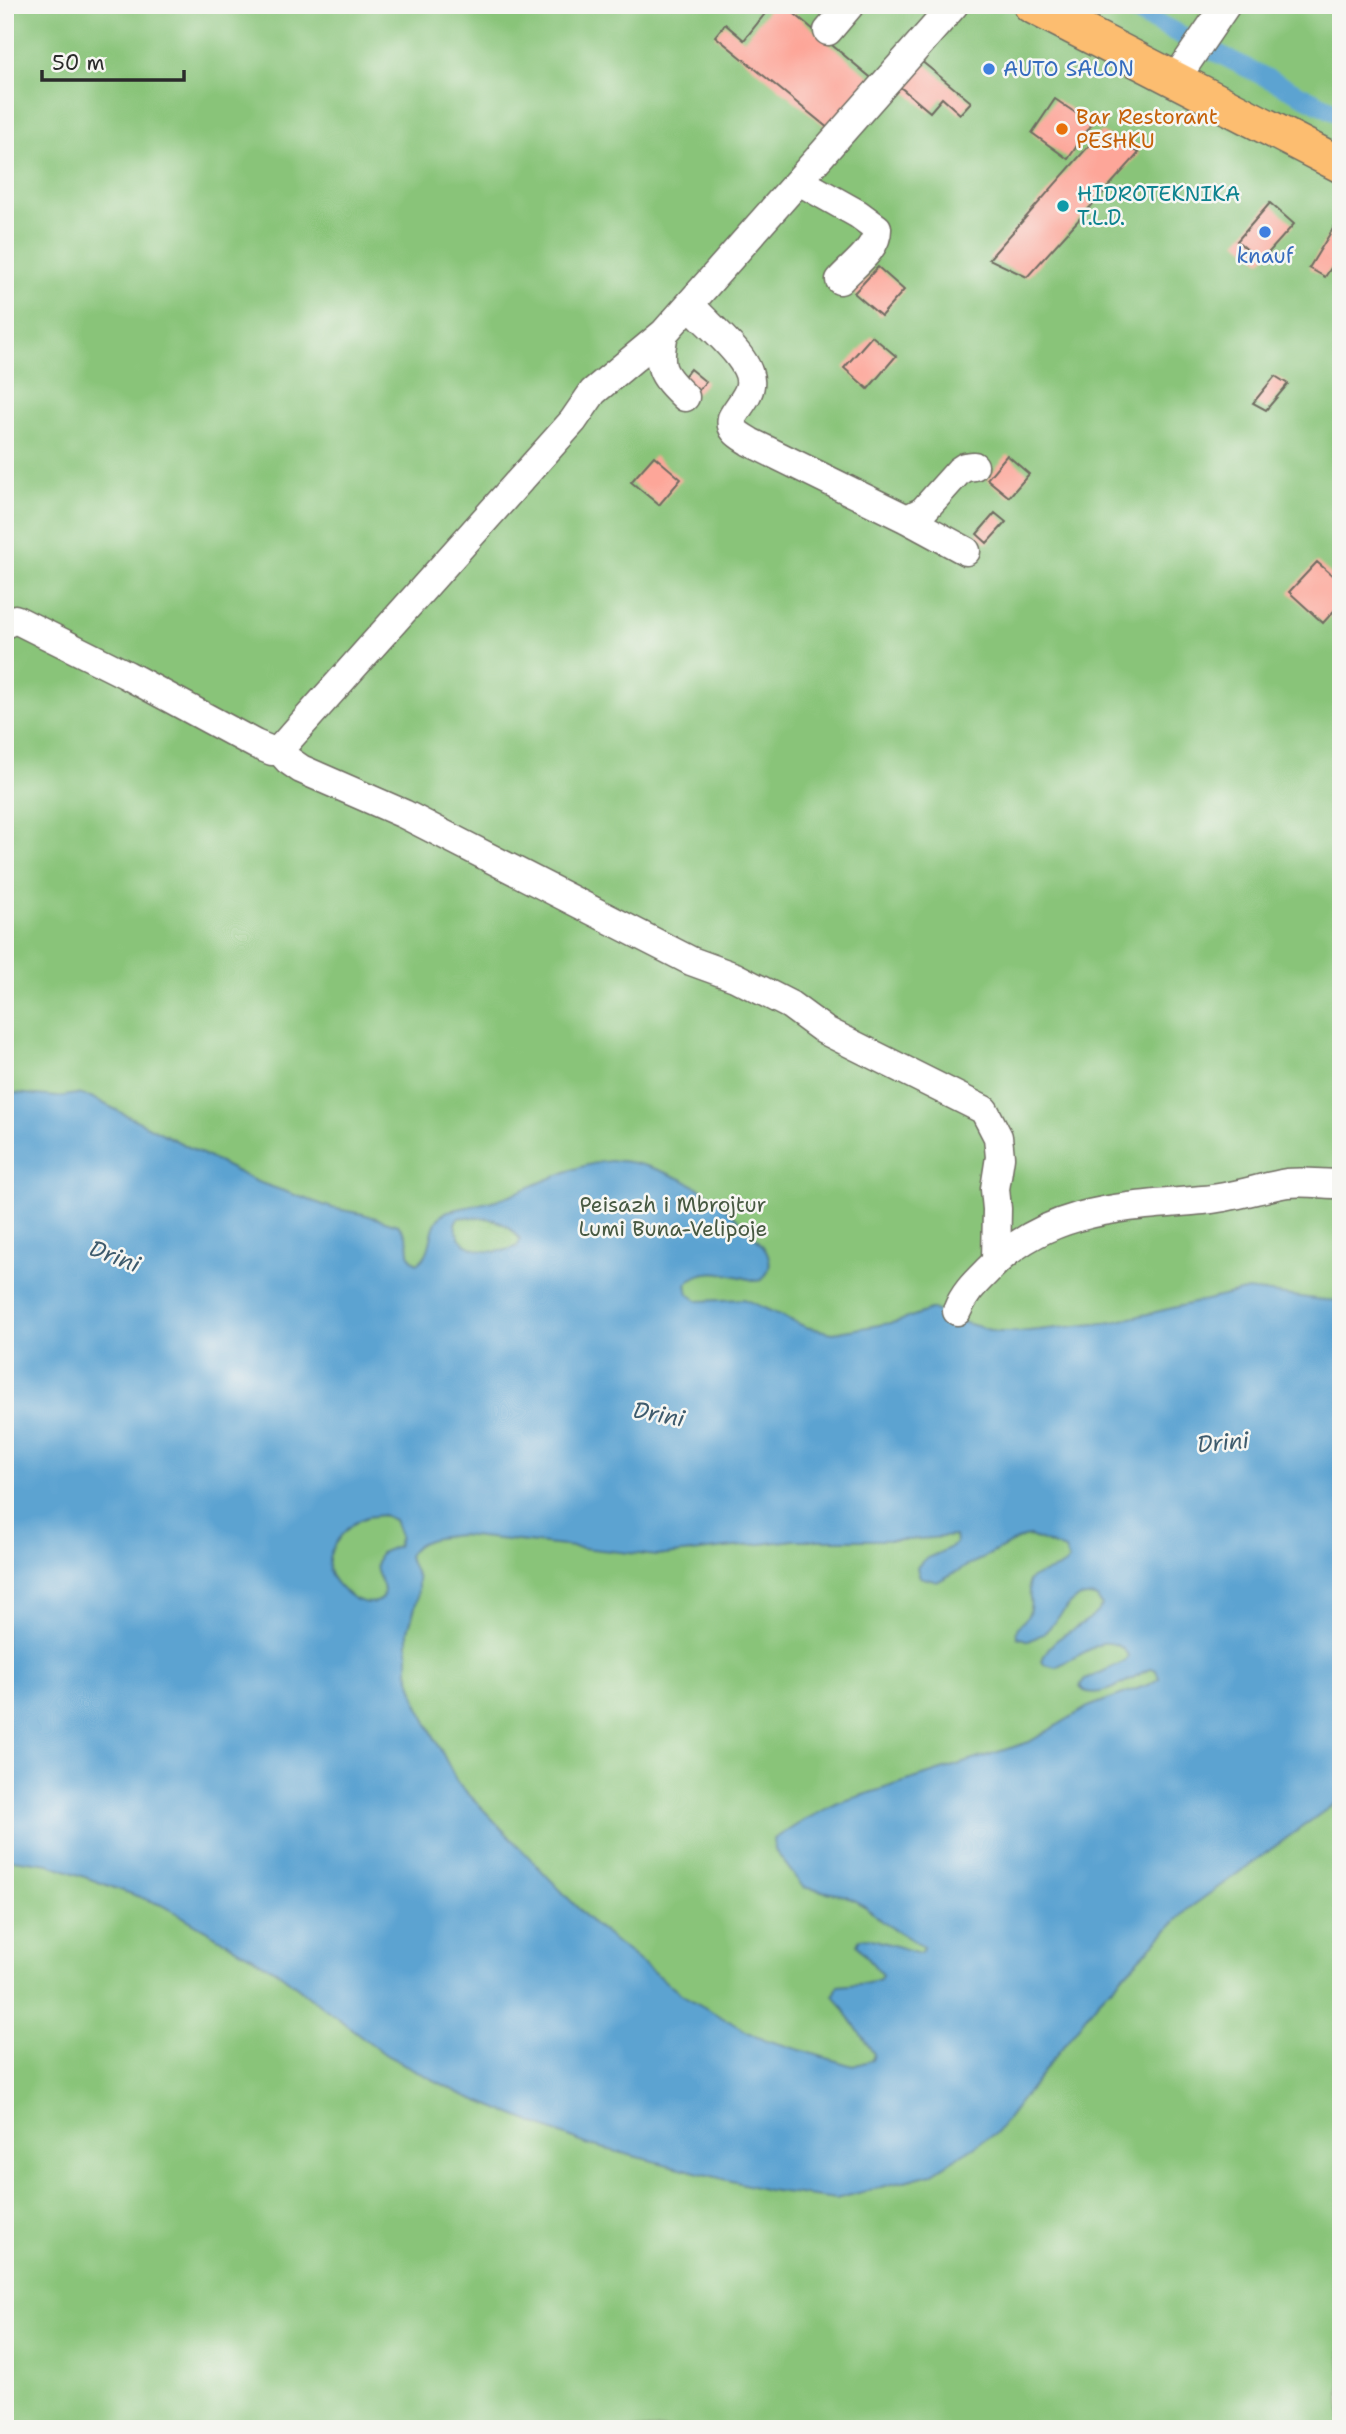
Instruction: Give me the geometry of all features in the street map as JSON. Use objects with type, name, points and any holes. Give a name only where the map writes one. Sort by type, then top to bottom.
[{"type":"main road","points":[[1031,5],[1341,165]]},
{"type":"lane","points":[[828,30],[850,5]]},
{"type":"lane","points":[[5,624],[15,619],[255,744],[272,751],[279,750],[573,421],[593,392],[664,333],[954,5]]},
{"type":"lane","points":[[1174,80],[1226,5]]},
{"type":"lane","points":[[799,181],[858,214],[877,229],[870,248],[840,280]]},
{"type":"lane","points":[[690,304],[739,355],[749,374],[750,388],[732,418],[735,432],[966,551]]},
{"type":"lane","points":[[664,333],[659,358],[660,368],[671,385],[685,397]]},
{"type":"lane","points":[[907,519],[923,511],[959,471],[974,466]]},
{"type":"lane","points":[[279,750],[288,761],[302,769],[404,814],[691,961],[735,977],[790,1005],[824,1030],[984,1110],[998,1137],[1000,1157],[995,1189],[996,1261]]},
{"type":"lane","points":[[957,1311],[963,1295],[1016,1244],[1056,1222],[1074,1216],[1203,1200],[1287,1183],[1341,1184]]},
{"type":"green space","name":"Peisazh i Mbrojtur Lumi Buna-Velipoje","points":[[5,5],[1341,5],[1341,2429],[5,2429]]},
{"type":"water","name":"Drini","points":[[5,1092],[57,1097],[76,1094],[91,1097],[255,1181],[332,1208],[398,1225],[407,1237],[410,1257],[418,1263],[428,1251],[436,1222],[448,1211],[505,1197],[571,1170],[598,1163],[621,1161],[648,1167],[683,1180],[708,1194],[742,1223],[762,1245],[770,1262],[767,1274],[757,1281],[729,1274],[701,1274],[686,1284],[688,1294],[699,1301],[744,1299],[806,1327],[833,1333],[896,1322],[933,1309],[959,1321],[997,1332],[1019,1332],[1114,1322],[1248,1290],[1341,1300],[1341,1799],[1188,1909],[1098,2001],[997,2132],[931,2174],[836,2199],[767,2190],[586,2144],[461,2094],[386,2055],[276,1971],[164,1906],[49,1864],[5,1858]],"holes":[[[458,1218],[502,1223],[520,1239],[518,1246],[499,1251],[479,1250],[470,1246],[462,1241],[455,1223]],[[383,1515],[394,1520],[400,1536],[397,1546],[380,1553],[377,1561],[377,1573],[384,1591],[383,1598],[367,1603],[343,1590],[336,1583],[329,1568],[331,1552],[340,1537],[367,1517]],[[460,1535],[657,1556],[795,1540],[908,1540],[955,1536],[956,1543],[925,1560],[917,1568],[920,1577],[937,1582],[1023,1537],[1030,1536],[1065,1550],[1069,1560],[1060,1568],[1028,1581],[1030,1608],[1018,1628],[1017,1637],[1029,1641],[1044,1633],[1074,1601],[1088,1596],[1097,1598],[1102,1606],[1095,1614],[1052,1644],[1042,1661],[1044,1664],[1056,1667],[1102,1643],[1110,1643],[1121,1647],[1128,1656],[1125,1661],[1083,1681],[1080,1686],[1084,1691],[1101,1692],[1119,1686],[1152,1668],[1156,1670],[1159,1678],[1150,1684],[1088,1707],[1029,1742],[838,1803],[774,1839],[775,1850],[803,1887],[846,1896],[923,1947],[919,1953],[869,1938],[860,1939],[857,1945],[882,1975],[880,1979],[868,1983],[838,1986],[834,1995],[874,2054],[872,2060],[853,2066],[757,2037],[681,1994],[592,1923],[457,1782],[419,1707],[408,1672],[408,1631],[418,1587],[418,1579],[408,1556],[417,1545]]]},
{"type":"building","points":[[772,5],[784,5],[876,82],[834,133],[715,36],[725,24],[744,40]]},
{"type":"building","points":[[920,60],[971,102],[960,114],[942,98],[930,112],[899,86]]},
{"type":"building","name":"Bar Restorant PESHKU","points":[[1055,99],[1092,124],[1068,159],[1032,133]]},
{"type":"building","name":"HIDROTEKNIKA T.L.D.","points":[[1101,132],[1139,153],[1027,277],[989,259]]},
{"type":"building","name":"knauf","points":[[1270,203],[1294,224],[1261,261],[1237,241]]},
{"type":"building","points":[[1334,227],[1341,231],[1341,274],[1331,268],[1325,277],[1309,268]]},
{"type":"building","points":[[878,267],[904,290],[881,316],[854,293]]},
{"type":"building","points":[[872,336],[896,356],[868,389],[844,368]]},
{"type":"building","points":[[690,369],[706,382],[695,394],[680,381]]},
{"type":"building","points":[[1275,376],[1288,384],[1266,410],[1253,403]]},
{"type":"building","points":[[1007,455],[1029,474],[1009,497],[987,479]]},
{"type":"building","points":[[654,456],[681,479],[659,505],[631,482]]},
{"type":"building","points":[[995,513],[1006,522],[987,543],[977,534]]},
{"type":"building","points":[[1317,562],[1341,583],[1341,603],[1323,623],[1289,592]]},
{"type":"waterway","points":[[1121,5],[1339,114]]},
{"type":"place","name":"AUTO SALON","points":[[989,69]]},
{"type":"place","name":"Bar Restorant PESHKU","points":[[1062,129]]},
{"type":"place","name":"HIDROTEKNIKA T.L.D.","points":[[1063,206]]},
{"type":"place","name":"knauf","points":[[1265,232]]}]
